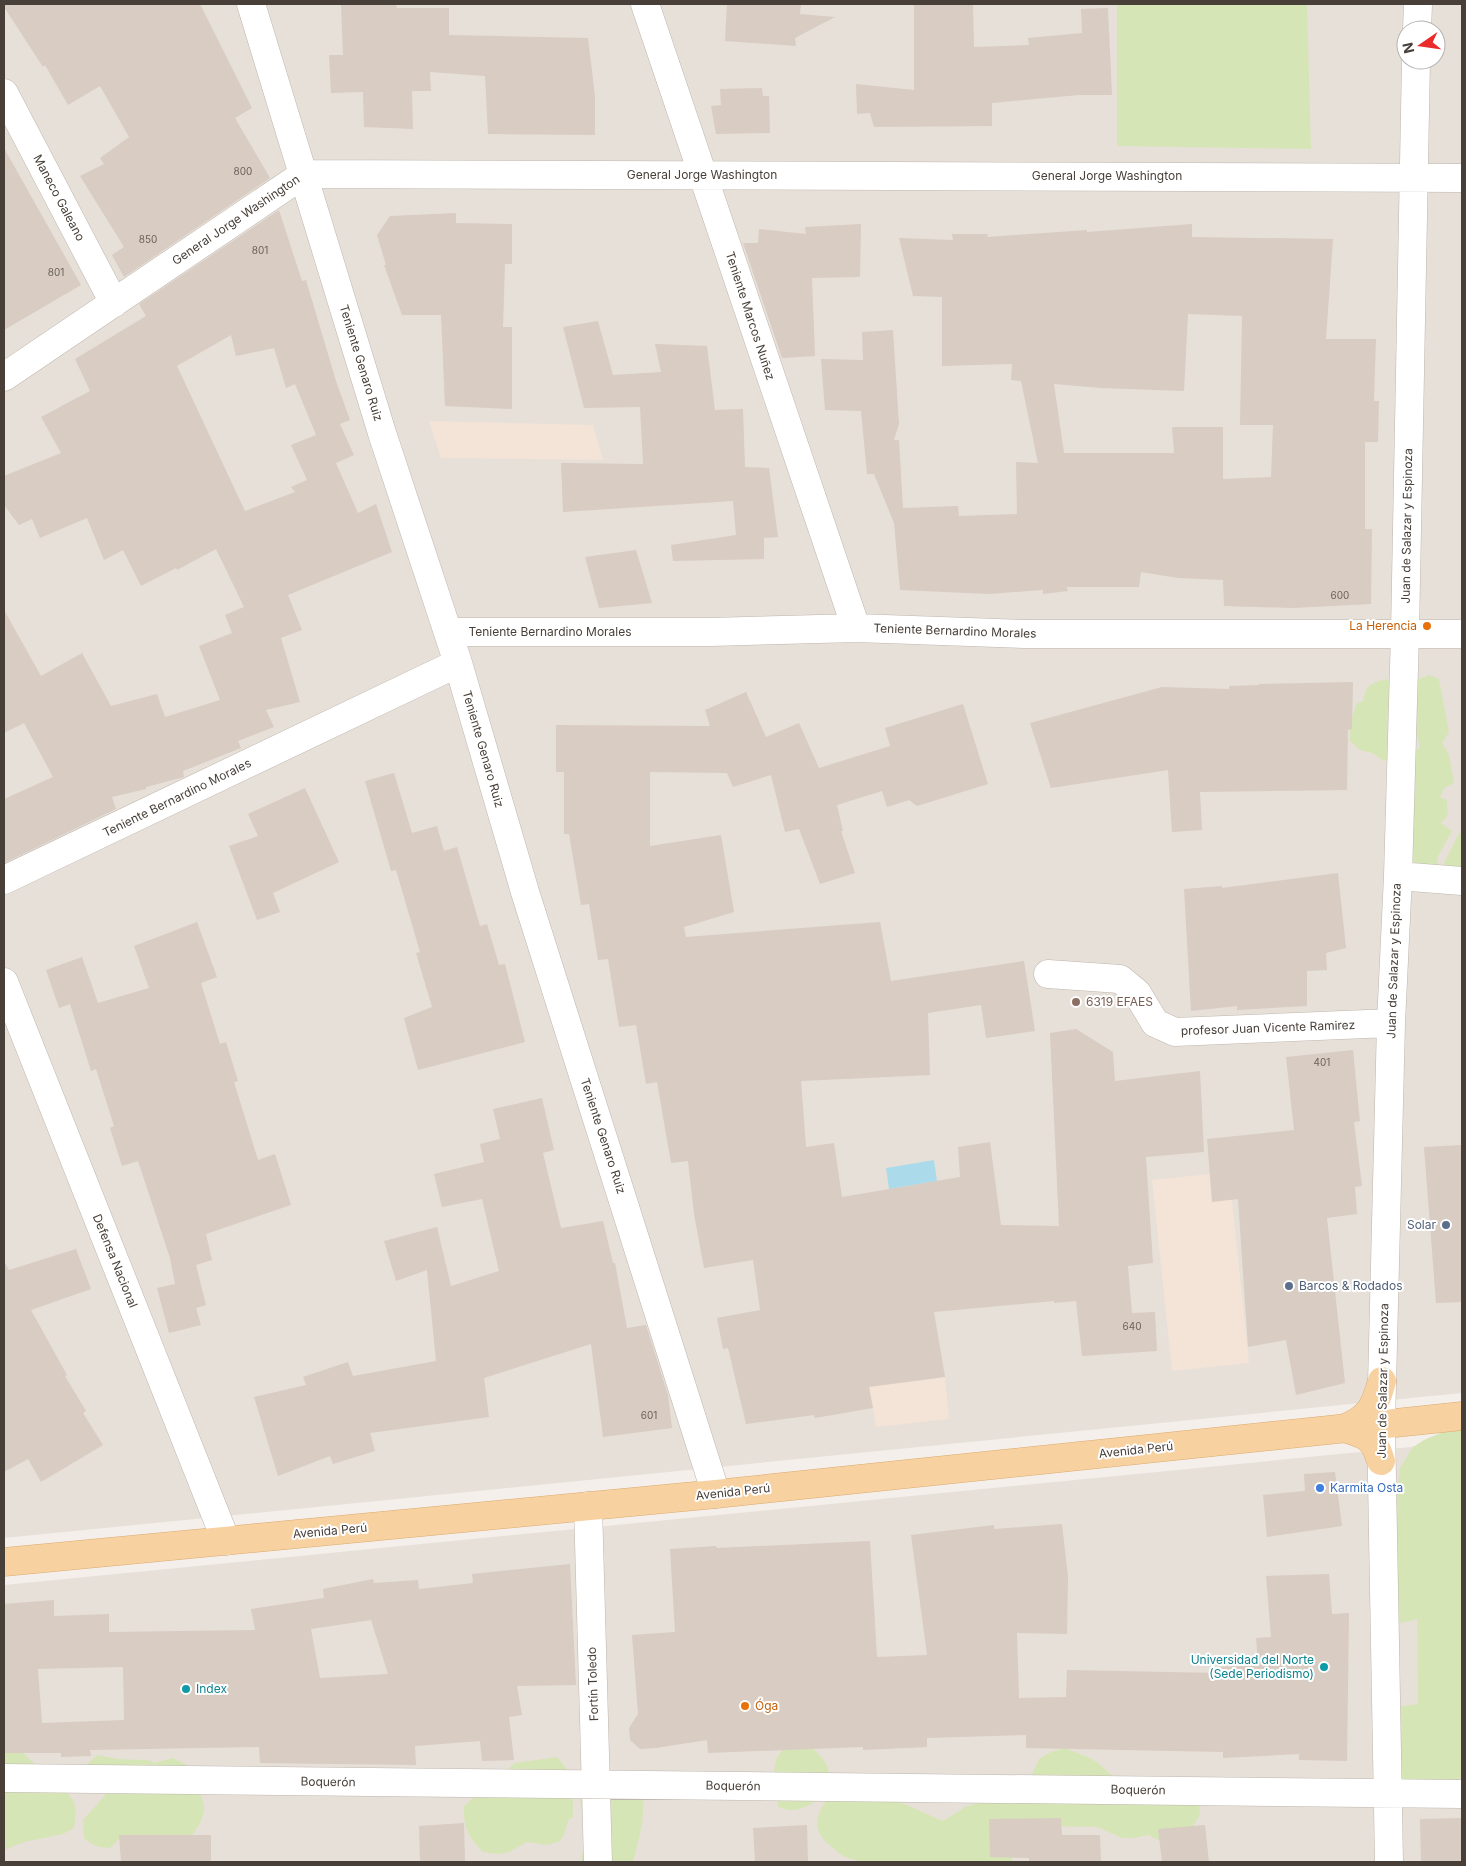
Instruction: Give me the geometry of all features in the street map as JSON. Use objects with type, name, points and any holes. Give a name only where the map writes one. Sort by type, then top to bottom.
[{"type":"main road","points":[[1344,1428],[1360,1422],[1368,1414],[1377,1397],[1382,1381]]},
{"type":"main road","name":"Avenida Perú","points":[[5,1559],[226,1541],[716,1494],[1462,1416]]},
{"type":"main road","points":[[1381,1462],[1390,1435],[1398,1426],[1410,1421]]},
{"type":"main road","points":[[1344,1428],[1359,1432],[1370,1438],[1377,1446],[1381,1462]]},
{"type":"street","name":"Teniente Genaro Ruiz","points":[[251,4],[382,433],[458,663],[525,892],[716,1494]]},
{"type":"street","name":"Teniente Marcos Nuñez","points":[[645,4],[856,628]]},
{"type":"street","points":[[1417,20],[1418,4]]},
{"type":"street","name":"Juan de Salazar y Espinoza","points":[[1389,1862],[1381,1424],[1391,1023],[1398,876],[1405,633],[1416,70]]},
{"type":"street","name":"Maneco Galeano","points":[[4,93],[114,303]]},
{"type":"street","name":"General Jorge Washington","points":[[4,377],[304,174],[1462,178]]},
{"type":"street","name":"Teniente Bernardino Morales","points":[[448,632],[710,632],[856,628],[1025,634],[1462,634]]},
{"type":"street","name":"Teniente Bernardino Morales","points":[[4,880],[458,663]]},
{"type":"street","points":[[1398,876],[1462,881]]},
{"type":"street","name":"profesor Juan Vicente Ramirez","points":[[1048,974],[1120,979],[1137,993],[1155,1023],[1176,1032],[1391,1023]]},
{"type":"street","name":"Defensa Nacional","points":[[4,982],[226,1541]]},
{"type":"street","name":"Fortín Toledo","points":[[588,1506],[598,1862]]},
{"type":"street","name":"Boquerón","points":[[4,1778],[1462,1794]]},
{"type":"shaded area","points":[[4,4],[1462,4],[1462,1393],[4,1538]]},
{"type":"shaded area","points":[[429,421],[593,425],[603,460],[441,458]]},
{"type":"shaded area","points":[[1229,1172],[1249,1363],[1172,1371],[1152,1180]]},
{"type":"shaded area","points":[[882,1290],[900,1383],[945,1377],[949,1419],[876,1427],[853,1295]]},
{"type":"shaded area","points":[[1462,1442],[1462,1862],[4,1862],[4,1585]]},
{"type":"green space","points":[[1117,4],[1307,4],[1311,149],[1117,146]]},
{"type":"green space","points":[[1429,675],[1439,679],[1449,732],[1442,743],[1449,755],[1454,783],[1444,788],[1440,797],[1447,800],[1448,815],[1441,823],[1452,831],[1437,858],[1438,868],[1420,871],[1409,854],[1412,810],[1415,798],[1406,790],[1405,762],[1420,747],[1411,716],[1414,681]]},
{"type":"green space","points":[[1387,679],[1398,695],[1396,759],[1384,761],[1372,753],[1360,750],[1350,741],[1350,725],[1356,704],[1363,701],[1367,688],[1376,682]]},
{"type":"green space","points":[[1459,833],[1462,833],[1462,887],[1457,885],[1443,865]]},
{"type":"green space","points":[[1462,1424],[1462,1776],[1444,1792],[1431,1798],[1387,1775],[1397,1707],[1418,1704],[1417,1618],[1400,1623],[1389,1616],[1395,1508],[1400,1468],[1413,1447],[1424,1440]]},
{"type":"green space","points":[[4,1734],[45,1774],[66,1791],[74,1801],[76,1813],[74,1828],[63,1834],[24,1842],[4,1850]]},
{"type":"green space","points":[[809,1745],[822,1757],[827,1766],[829,1774],[825,1790],[820,1797],[798,1810],[778,1807],[774,1776],[779,1754],[784,1749]]},
{"type":"green space","points":[[1065,1748],[1097,1762],[1125,1787],[1199,1802],[1200,1815],[1193,1826],[1173,1839],[1161,1841],[1148,1835],[1122,1838],[1097,1827],[1046,1826],[1024,1851],[1012,1858],[1012,1862],[865,1862],[842,1856],[820,1835],[817,1821],[819,1814],[822,1806],[834,1792],[895,1800],[943,1821],[967,1806],[1006,1797],[1028,1783],[1039,1759],[1051,1752]]},
{"type":"green space","points":[[98,1755],[117,1759],[147,1760],[155,1763],[172,1758],[185,1764],[191,1771],[192,1779],[204,1806],[202,1819],[186,1845],[120,1838],[110,1848],[106,1848],[99,1847],[84,1838],[83,1820],[107,1793],[102,1791],[87,1774],[88,1763]]},
{"type":"green space","points":[[557,1757],[571,1778],[573,1791],[573,1817],[569,1819],[563,1837],[558,1842],[547,1845],[527,1842],[509,1852],[498,1854],[483,1852],[467,1831],[464,1820],[464,1806],[515,1763]]},
{"type":"green space","points":[[645,1787],[642,1825],[633,1862],[582,1862],[581,1856],[587,1846],[580,1801],[582,1794]]},
{"type":"water","points":[[934,1160],[937,1181],[889,1189],[886,1168]]},
{"type":"building","points":[[4,4],[200,4],[252,108],[235,118],[270,178],[124,277],[112,255],[124,247],[80,176],[104,164],[100,158],[129,137],[100,86],[68,105],[45,65],[43,67],[4,7]]},
{"type":"building","points":[[396,4],[397,8],[449,8],[449,35],[588,38],[595,96],[595,135],[488,134],[485,76],[430,72],[431,91],[412,91],[413,129],[364,127],[363,92],[331,93],[329,55],[343,55],[341,5]]},
{"type":"building","points":[[727,4],[801,4],[800,14],[835,17],[795,38],[796,46],[725,41]]},
{"type":"building","points":[[914,4],[973,4],[974,47],[1029,45],[1028,38],[1082,33],[1081,9],[1108,8],[1112,95],[1079,95],[992,103],[992,126],[874,127],[870,113],[857,114],[856,84],[914,90]]},
{"type":"building","points":[[762,88],[763,96],[769,96],[770,133],[716,134],[711,106],[721,105],[720,89]]},
{"type":"building","points":[[4,148],[81,285],[4,330]]},
{"type":"building","points":[[279,210],[302,281],[306,280],[336,381],[350,420],[340,424],[354,455],[336,463],[358,513],[376,504],[392,552],[288,595],[302,630],[281,638],[300,702],[266,710],[274,727],[238,741],[241,748],[183,771],[184,777],[112,797],[116,809],[4,863],[4,799],[53,777],[24,723],[4,733],[4,610],[41,676],[82,653],[111,706],[157,694],[165,717],[220,700],[199,646],[232,633],[225,615],[244,607],[216,549],[177,570],[176,568],[141,586],[123,550],[104,560],[87,518],[40,538],[32,519],[19,525],[4,505],[4,476],[61,453],[41,417],[90,391],[75,359],[146,316],[139,304]],"holes":[[[231,335],[236,356],[274,348],[286,388],[295,384],[316,435],[291,445],[307,480],[291,487],[295,492],[245,511],[177,366]]]},
{"type":"building","points":[[456,213],[456,223],[512,224],[512,264],[505,264],[503,327],[512,327],[512,409],[445,406],[441,315],[402,315],[384,265],[386,265],[377,235],[390,216]]},
{"type":"building","points":[[861,224],[860,277],[812,278],[815,356],[782,358],[743,243],[758,243],[759,229],[806,234],[805,227]]},
{"type":"building","points":[[1192,224],[1192,237],[1333,239],[1326,339],[1376,339],[1374,401],[1379,401],[1378,442],[1365,442],[1365,529],[1372,529],[1371,604],[1293,608],[1224,606],[1223,580],[1178,578],[1141,572],[1139,587],[1067,587],[1068,591],[1043,594],[1043,590],[989,594],[900,590],[894,523],[874,474],[867,474],[861,411],[825,410],[821,359],[863,360],[862,332],[893,330],[899,424],[894,440],[899,440],[903,508],[958,506],[959,516],[1017,514],[1016,462],[1038,463],[1021,381],[1011,380],[1012,364],[942,366],[942,297],[913,296],[899,238],[953,240],[952,234],[988,234],[987,237],[1087,230],[1087,232]],"holes":[[[1188,314],[1242,316],[1240,425],[1273,425],[1271,477],[1223,479],[1223,427],[1172,427],[1174,453],[1064,453],[1054,384],[1184,391]]]},
{"type":"building","points":[[598,321],[613,375],[661,372],[655,344],[707,346],[715,410],[743,409],[745,467],[769,468],[778,537],[764,538],[764,559],[673,561],[671,545],[736,535],[733,501],[563,512],[561,463],[643,464],[640,407],[584,408],[563,327]]},
{"type":"building","points":[[636,550],[652,603],[599,608],[585,557]]},
{"type":"building","points":[[1353,682],[1352,729],[1348,730],[1347,790],[1200,792],[1202,830],[1172,832],[1168,770],[1051,788],[1030,723],[1162,687],[1229,689],[1229,686],[1259,684]]},
{"type":"building","points":[[746,692],[766,737],[799,723],[819,768],[890,746],[885,728],[963,704],[988,784],[917,806],[909,800],[887,807],[882,791],[837,805],[843,831],[841,831],[855,873],[820,884],[799,829],[785,832],[771,775],[733,787],[727,773],[650,772],[650,846],[721,835],[734,912],[684,927],[686,937],[880,922],[891,981],[1024,961],[1035,1031],[986,1038],[981,1005],[928,1013],[930,1075],[801,1081],[806,1147],[834,1143],[842,1197],[960,1177],[958,1147],[990,1142],[1001,1225],[1059,1226],[1050,1033],[1076,1029],[1113,1052],[1115,1081],[1200,1071],[1204,1152],[1146,1157],[1153,1263],[1128,1266],[1132,1313],[1155,1312],[1157,1351],[1082,1356],[1076,1301],[1054,1303],[1054,1301],[934,1312],[945,1377],[869,1387],[873,1408],[815,1418],[814,1415],[746,1424],[728,1348],[723,1349],[717,1318],[760,1310],[753,1260],[704,1268],[694,1214],[688,1161],[671,1163],[657,1082],[646,1084],[636,1025],[619,1027],[608,959],[598,960],[589,904],[581,905],[569,834],[564,834],[564,772],[556,772],[556,725],[710,726],[705,710]]},
{"type":"building","points":[[394,773],[412,833],[437,826],[444,851],[457,847],[480,926],[487,924],[499,965],[505,964],[525,1042],[418,1070],[404,1018],[432,1007],[416,953],[420,952],[396,870],[391,871],[365,781]]},
{"type":"building","points":[[305,788],[339,862],[273,893],[280,912],[257,920],[229,846],[258,836],[248,814]]},
{"type":"building","points":[[1338,873],[1346,948],[1326,953],[1327,970],[1307,971],[1307,1006],[1237,1010],[1237,1006],[1191,1011],[1184,889],[1222,886],[1222,888]]},
{"type":"building","points":[[197,922],[217,977],[201,983],[220,1044],[226,1042],[238,1081],[234,1082],[258,1160],[275,1154],[291,1205],[206,1234],[212,1260],[196,1265],[206,1305],[196,1308],[201,1325],[169,1333],[157,1288],[175,1284],[170,1258],[138,1161],[122,1166],[110,1128],[114,1126],[96,1069],[91,1071],[70,1004],[59,1008],[46,970],[82,957],[98,1003],[149,988],[134,946]]},
{"type":"building","points":[[1353,1050],[1360,1121],[1354,1122],[1362,1186],[1355,1187],[1357,1214],[1327,1218],[1345,1383],[1296,1395],[1286,1340],[1248,1347],[1238,1199],[1212,1202],[1207,1139],[1294,1130],[1286,1057]]},
{"type":"building","points":[[542,1098],[554,1150],[543,1153],[561,1228],[603,1221],[613,1263],[615,1263],[627,1328],[646,1325],[668,1395],[672,1428],[603,1437],[591,1344],[484,1378],[489,1417],[370,1433],[375,1451],[333,1464],[330,1456],[278,1476],[254,1397],[306,1385],[303,1377],[348,1362],[353,1376],[436,1361],[427,1270],[396,1281],[384,1241],[437,1227],[451,1286],[499,1271],[482,1199],[442,1207],[434,1174],[484,1162],[480,1144],[500,1139],[493,1109]]},
{"type":"building","name":"Solar","points":[[1462,1145],[1462,1302],[1436,1303],[1424,1147]]},
{"type":"building","points":[[76,1249],[91,1289],[31,1310],[67,1375],[65,1376],[86,1411],[83,1413],[103,1445],[41,1482],[28,1459],[4,1472],[4,1261],[9,1270]]},
{"type":"building","points":[[1335,1472],[1342,1526],[1267,1537],[1263,1495],[1305,1491],[1304,1474]]},
{"type":"building","points":[[1062,1524],[1068,1577],[1067,1634],[1017,1633],[1019,1698],[1066,1697],[1067,1670],[1219,1673],[1219,1667],[1258,1665],[1256,1638],[1271,1637],[1266,1576],[1329,1574],[1332,1614],[1349,1613],[1347,1761],[1299,1760],[1299,1754],[1223,1758],[1223,1752],[1026,1748],[1026,1735],[927,1738],[927,1747],[863,1750],[863,1747],[708,1753],[707,1740],[640,1749],[630,1740],[629,1728],[638,1714],[632,1635],[675,1632],[670,1549],[870,1541],[877,1657],[927,1655],[911,1535],[994,1525],[994,1529]]},
{"type":"building","points":[[570,1564],[576,1685],[517,1686],[522,1715],[509,1717],[514,1760],[482,1761],[480,1741],[415,1746],[416,1765],[260,1763],[259,1747],[90,1750],[91,1756],[61,1757],[61,1753],[4,1753],[4,1604],[54,1600],[54,1616],[109,1614],[109,1632],[255,1630],[251,1609],[324,1598],[323,1589],[373,1579],[374,1583],[418,1580],[419,1589],[473,1583],[472,1574]],"holes":[[[371,1620],[388,1674],[320,1678],[311,1629]],[[123,1667],[124,1720],[42,1723],[38,1669]]]},
{"type":"building","points":[[1061,1818],[1062,1835],[1100,1835],[1101,1862],[1029,1862],[1029,1858],[990,1857],[989,1819]]},
{"type":"building","points":[[1462,1818],[1462,1862],[1421,1862],[1420,1819]]},
{"type":"building","points":[[464,1823],[465,1862],[420,1862],[419,1826]]},
{"type":"building","points":[[807,1825],[808,1862],[755,1862],[753,1828]]},
{"type":"building","points":[[1205,1825],[1209,1862],[1162,1862],[1158,1829]]},
{"type":"building","points":[[119,1835],[211,1835],[211,1862],[121,1862]]},
{"type":"place","name":"La Herencia","points":[[1427,626]]},
{"type":"place","name":"6319 EFAES","points":[[1076,1002]]},
{"type":"place","name":"Solar","points":[[1446,1225]]},
{"type":"place","name":"Barcos & Rodados","points":[[1289,1286]]},
{"type":"place","name":"Karmita Osta","points":[[1320,1488]]},
{"type":"place","name":"Universidad del Norte (Sede Periodismo)","points":[[1324,1667]]},
{"type":"place","name":"Index","points":[[186,1689]]},
{"type":"place","name":"Óga","points":[[745,1706]]}]
